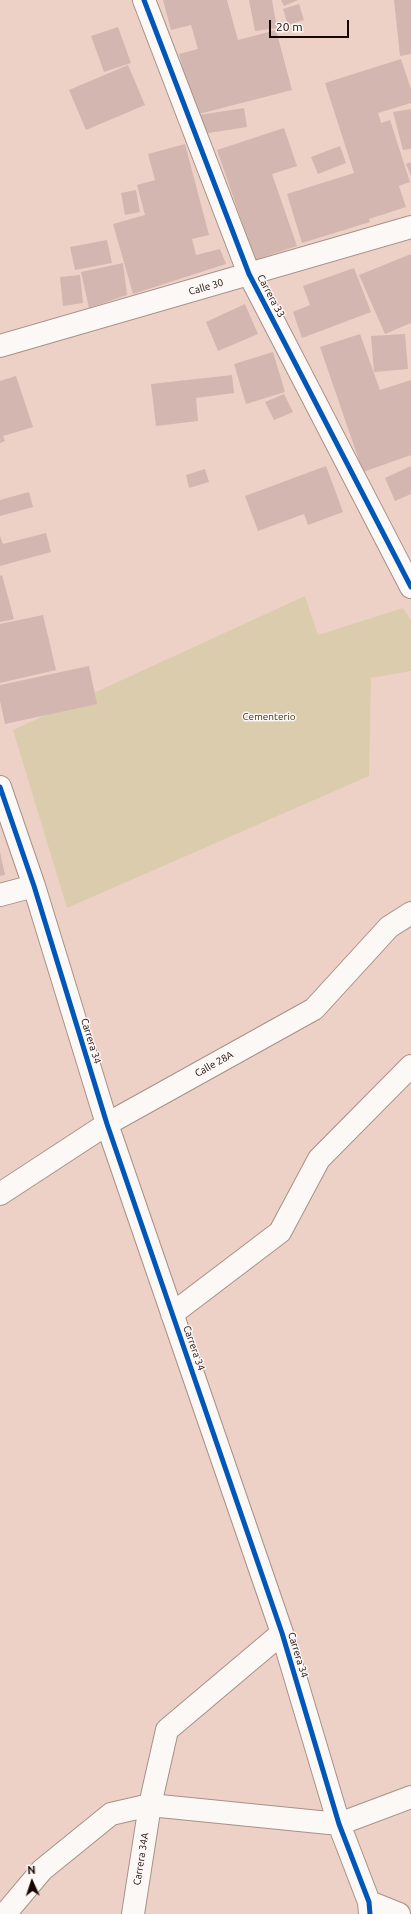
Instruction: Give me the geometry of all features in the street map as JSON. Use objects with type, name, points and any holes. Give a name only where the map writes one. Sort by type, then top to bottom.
[{"type":"street","name":"Carrera 33","points":[[144,0],[249,274],[411,587]]},
{"type":"street","name":"Calle 30","points":[[0,346],[411,227]]},
{"type":"street","name":"Carrera 34","points":[[0,787],[34,886],[107,1124],[282,1633],[339,1824],[369,1908]]},
{"type":"street","points":[[0,895],[34,886]]},
{"type":"street","name":"Calle 28A","points":[[0,1194],[107,1124],[314,1009],[389,926],[411,914]]},
{"type":"street","points":[[172,1314],[280,1232],[319,1158],[411,1066]]},
{"type":"street","name":"Carrera 34A","points":[[133,1914],[150,1805],[167,1730],[282,1633]]},
{"type":"street","points":[[4,1914],[42,1870],[111,1814],[150,1805],[339,1824],[411,1797]]},
{"type":"street","points":[[369,1908],[399,1914]]},
{"type":"green space","name":"Cementerio","points":[[305,596],[318,635],[403,608],[411,620],[411,671],[371,678],[369,776],[67,908],[13,730]]},
{"type":"building","points":[[163,0],[227,0],[238,40],[276,30],[292,90],[195,115],[179,54],[198,49],[191,25],[171,30]]},
{"type":"building","points":[[249,0],[272,0],[277,28],[255,31]]},
{"type":"building","points":[[281,0],[298,0],[284,6]]},
{"type":"building","points":[[394,0],[411,0],[411,54],[400,56]]},
{"type":"building","points":[[299,4],[304,20],[288,25],[283,9]]},
{"type":"building","points":[[118,27],[131,63],[104,72],[91,36]]},
{"type":"building","points":[[401,59],[411,89],[411,103],[378,113],[381,123],[390,120],[410,182],[399,186],[406,207],[369,219],[370,222],[302,243],[287,194],[354,173],[325,83]]},
{"type":"building","points":[[128,65],[145,105],[86,130],[69,90]]},
{"type":"building","points":[[244,108],[247,127],[202,134],[199,115]]},
{"type":"building","points":[[411,109],[411,149],[403,150],[393,112]]},
{"type":"building","points":[[284,128],[297,166],[272,174],[297,246],[255,260],[217,150]]},
{"type":"building","points":[[185,144],[209,235],[192,239],[196,255],[220,249],[226,264],[133,294],[113,224],[145,215],[137,185],[155,180],[148,154]]},
{"type":"building","points":[[340,146],[346,163],[318,174],[311,157]]},
{"type":"building","points":[[411,162],[411,176],[406,164]]},
{"type":"building","points":[[136,190],[140,212],[125,215],[121,193]]},
{"type":"building","points":[[107,240],[112,263],[75,270],[70,247]]},
{"type":"building","points":[[411,254],[411,323],[385,334],[359,275]]},
{"type":"building","points":[[123,263],[127,295],[89,308],[81,272]]},
{"type":"building","points":[[354,268],[371,312],[302,338],[293,312],[310,305],[303,286]]},
{"type":"building","points":[[80,275],[83,303],[63,306],[60,277]]},
{"type":"building","points":[[245,304],[258,334],[218,351],[206,322]]},
{"type":"building","points":[[360,334],[380,390],[411,380],[411,455],[363,472],[320,347]]},
{"type":"building","points":[[405,334],[408,369],[374,372],[371,336]]},
{"type":"building","points":[[273,352],[285,392],[246,404],[234,364]]},
{"type":"building","points":[[232,375],[234,393],[196,398],[198,421],[156,426],[151,384]]},
{"type":"building","points":[[16,376],[33,427],[3,436],[5,441],[0,443],[0,381]]},
{"type":"building","points":[[284,394],[293,412],[274,420],[265,402]]},
{"type":"building","points":[[326,466],[343,512],[308,525],[304,514],[258,531],[245,496]]},
{"type":"building","points":[[411,466],[411,494],[395,501],[385,478]]},
{"type":"building","points":[[205,469],[209,482],[189,488],[186,475]]},
{"type":"building","points":[[29,492],[33,507],[0,516],[0,500]]},
{"type":"building","points":[[46,533],[51,552],[0,566],[0,536],[3,544]]},
{"type":"building","points":[[2,575],[14,619],[0,622],[0,576]]},
{"type":"building","points":[[43,615],[56,670],[0,683],[0,624]]},
{"type":"building","points":[[89,666],[97,704],[5,724],[0,701],[0,685]]},
{"type":"building","points":[[0,852],[5,875],[0,876]]},
{"type":"cycle path","points":[[144,0],[249,274],[411,587]]},
{"type":"cycle path","points":[[0,787],[34,886],[107,1124],[282,1633],[339,1824],[369,1902],[370,1914]]}]
